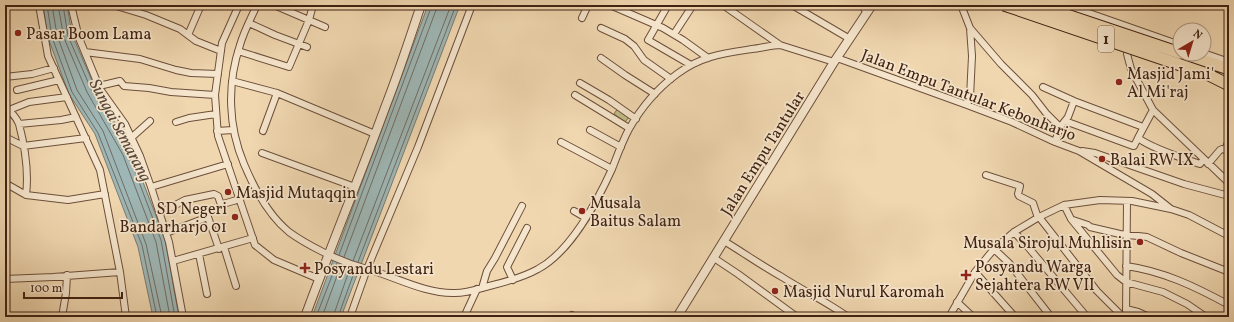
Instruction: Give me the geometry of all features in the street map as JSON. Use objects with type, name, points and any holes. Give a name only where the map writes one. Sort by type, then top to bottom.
[{"type":"highway","name":"1","points":[[1004,5],[1229,81]]},
{"type":"highway","name":"1","points":[[1037,5],[1172,50]]},
{"type":"highway","points":[[1208,62],[1229,69]]},
{"type":"highway","points":[[1207,74],[1229,85]]},
{"type":"street","points":[[39,5],[48,56],[100,170],[120,272],[126,317]]},
{"type":"street","points":[[71,5],[79,38],[99,86],[125,124],[140,156],[166,233],[173,261],[183,317]]},
{"type":"street","points":[[113,5],[146,15],[180,29],[196,41],[221,51]]},
{"type":"street","points":[[188,35],[201,5]]},
{"type":"street","points":[[239,5],[223,40],[221,51],[215,95],[217,131],[253,238],[258,248],[274,260],[319,279]]},
{"type":"street","points":[[257,5],[238,51],[232,81],[231,103],[233,130],[251,181],[274,216],[288,231],[303,242],[330,256],[364,269],[433,290],[454,293],[480,289],[513,280],[540,269],[555,257],[586,218],[612,169],[629,128],[655,94],[671,79],[691,65],[708,58],[735,51],[780,44]]},
{"type":"street","points":[[274,5],[325,27]]},
{"type":"street","points":[[238,51],[287,67],[290,65],[313,5]]},
{"type":"street","points":[[305,317],[319,279],[330,256],[421,5]]},
{"type":"street","points":[[350,317],[364,269],[418,147],[472,5]]},
{"type":"street","points":[[582,18],[588,5]]},
{"type":"street","points":[[610,5],[674,34],[708,58]]},
{"type":"street","points":[[668,5],[648,40],[691,65]]},
{"type":"street","points":[[674,34],[693,5]]},
{"type":"street","points":[[723,5],[780,44]]},
{"type":"street","points":[[792,5],[850,39]]},
{"type":"street","points":[[861,5],[870,8]]},
{"type":"street","points":[[961,5],[970,28],[972,77],[970,97],[967,105]]},
{"type":"street","points":[[1063,5],[1172,43]]},
{"type":"street","name":"Jalan Empu Tantular","points":[[677,317],[836,60],[870,8]]},
{"type":"street","points":[[249,23],[307,47]]},
{"type":"street","points":[[601,28],[625,39],[634,46],[644,60],[671,79]]},
{"type":"street","points":[[970,28],[1001,64],[1032,95],[1046,113],[1060,127]]},
{"type":"street","points":[[1133,30],[1127,54],[1131,69],[1153,110],[1229,183]]},
{"type":"street","name":"Jalan Empu Tantular Kebonharjo","points":[[780,44],[836,60],[1012,122],[1055,142],[1079,151],[1152,194],[1171,209]]},
{"type":"street","points":[[85,52],[140,59],[191,73],[218,74]]},
{"type":"street","points":[[1212,57],[1229,63]]},
{"type":"street","points":[[601,58],[625,76],[655,94]]},
{"type":"street","points":[[5,77],[32,74],[54,68]]},
{"type":"street","points":[[18,90],[60,80]]},
{"type":"street","points":[[99,86],[120,81],[124,86],[171,92],[215,95]]},
{"type":"street","points":[[232,81],[277,93],[375,134]]},
{"type":"street","points":[[580,83],[609,100],[636,119]]},
{"type":"street","points":[[1043,87],[1074,102],[1143,127]]},
{"type":"street","points":[[263,131],[277,93]]},
{"type":"street","points":[[575,95],[629,128]]},
{"type":"street","points":[[7,109],[29,102],[67,97]]},
{"type":"street","points":[[1055,142],[1060,127],[1065,121],[1074,102]]},
{"type":"street","points":[[7,109],[15,116],[19,124],[27,165],[28,180],[26,195]]},
{"type":"street","points":[[1065,121],[1133,146],[1153,110]]},
{"type":"street","points":[[176,122],[189,118],[216,114]]},
{"type":"street","points":[[19,124],[76,117]]},
{"type":"street","points":[[131,138],[150,121]]},
{"type":"street","points":[[217,131],[233,130]]},
{"type":"street","points":[[590,130],[621,147]]},
{"type":"street","points":[[5,137],[23,146],[86,138]]},
{"type":"street","points":[[1138,138],[1144,143],[1200,164],[1206,162],[1222,149],[1227,151],[1229,140]]},
{"type":"street","points":[[561,142],[612,169]]},
{"type":"street","points":[[1079,151],[1095,153],[1184,184],[1229,196]]},
{"type":"street","points":[[262,153],[355,187]]},
{"type":"street","points":[[151,187],[228,164]]},
{"type":"street","points":[[986,175],[1020,186],[1019,196],[1033,203],[1039,217],[1098,291],[1123,317]]},
{"type":"street","points":[[5,183],[26,195],[68,200],[105,194]]},
{"type":"street","points":[[160,213],[185,200],[200,196],[214,194],[218,196],[220,202],[223,204],[240,199]]},
{"type":"street","points":[[949,317],[975,272],[994,249],[1014,232],[1039,217],[1064,205],[1100,200],[1127,201],[1171,209],[1200,221],[1229,236]]},
{"type":"street","points":[[1126,317],[1127,201]]},
{"type":"street","points":[[1064,205],[1071,219],[1109,265],[1126,282],[1163,292],[1187,304],[1206,317]]},
{"type":"street","points":[[464,317],[480,289],[487,270],[496,258],[522,206]]},
{"type":"street","points":[[574,211],[586,218]]},
{"type":"street","points":[[166,233],[208,216],[236,286]]},
{"type":"street","points":[[1071,219],[1097,229],[1126,235],[1147,237],[1181,253],[1229,272]]},
{"type":"street","points":[[513,280],[507,267],[527,228]]},
{"type":"street","points":[[1014,232],[1087,317]]},
{"type":"street","points":[[173,261],[253,238]]},
{"type":"street","points":[[724,241],[848,317]]},
{"type":"street","points":[[994,249],[1009,263],[1051,317]]},
{"type":"street","points":[[200,254],[207,294]]},
{"type":"street","points":[[714,258],[797,317]]},
{"type":"street","points":[[1126,266],[1146,269],[1173,278],[1229,305]]},
{"type":"street","points":[[5,279],[120,272]]},
{"type":"street","points":[[975,272],[1015,317]]},
{"type":"street","points":[[62,317],[67,276]]},
{"type":"street","points":[[957,302],[973,317]]},
{"type":"street","points":[[1126,309],[1149,317]]},
{"type":"shaded area","points":[[618,108],[630,116],[625,122],[614,114]]},
{"type":"water","points":[[43,5],[67,5],[72,34],[95,88],[131,151],[165,239],[179,317],[153,317],[138,247],[95,134],[69,94],[48,38]]},
{"type":"water","points":[[428,5],[460,5],[341,317],[312,317]]},
{"type":"place","name":"Pasar Boom Lama","points":[[18,33]]},
{"type":"place","name":"Masjid Jami' Al Mi'raj","points":[[1119,82]]},
{"type":"place","name":"Balai RW IX","points":[[1102,159]]},
{"type":"place","name":"Masjid Mutaqqin","points":[[228,192]]},
{"type":"place","name":"Musala Baitus Salam","points":[[582,211]]},
{"type":"place","name":"SD Negeri Bandarharjo 01","points":[[235,217]]},
{"type":"place","name":"Musala Sirojul Muhlisin","points":[[1140,242]]},
{"type":"place","name":"Posyandu Lestari","points":[[305,268]]},
{"type":"place","name":"Posyandu Warga Sejahtera RW VII","points":[[966,275]]},
{"type":"place","name":"Masjid Nurul Karomah","points":[[775,291]]},
{"type":"water label","name":"Sungai Semarang","points":[[121,130]]}]
